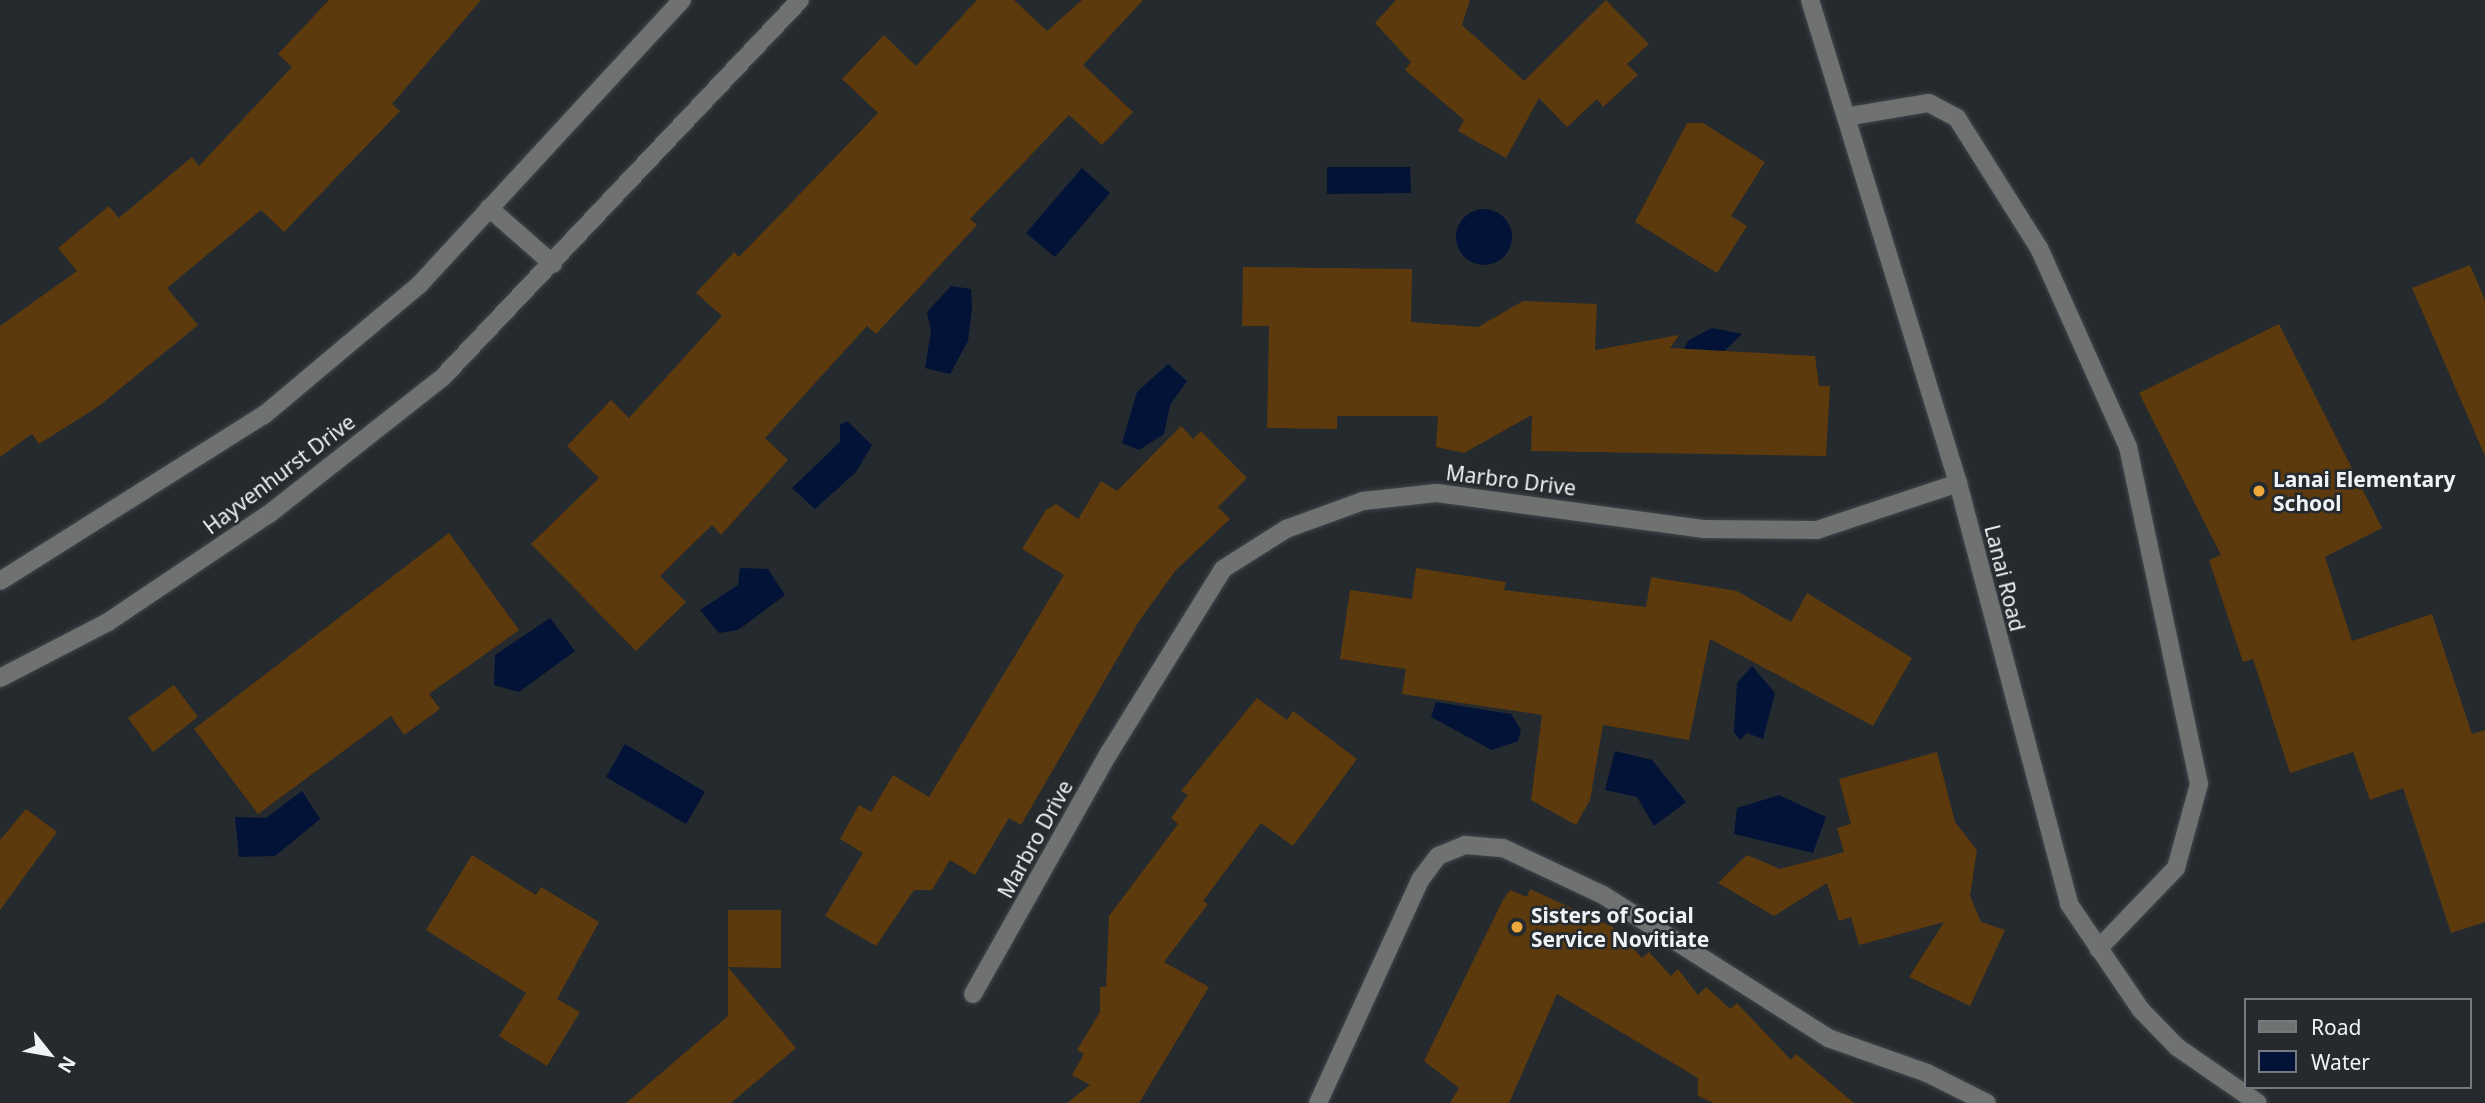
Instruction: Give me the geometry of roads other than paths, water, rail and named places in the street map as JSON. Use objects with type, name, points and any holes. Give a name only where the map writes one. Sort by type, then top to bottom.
[{"type":"street","points":[[0,581],[264,415],[419,285],[682,0]]},
{"type":"street","name":"Hayvenhurst Drive","points":[[0,678],[108,622],[269,514],[443,377],[553,264],[800,0]]},
{"type":"street","name":"Lanai Road","points":[[1810,0],[1851,116],[1958,483],[2069,904],[2141,1010],[2177,1047],[2258,1103]]},
{"type":"street","points":[[1851,116],[1929,103],[1957,118],[2039,248],[2127,447],[2199,784],[2176,868],[2098,949]]},
{"type":"street","points":[[489,208],[553,264]]},
{"type":"street","name":"Marbro Drive","points":[[973,994],[1109,753],[1223,569],[1286,528],[1363,501],[1437,493],[1703,529],[1817,530],[1958,483]]},
{"type":"street","points":[[1318,1103],[1420,880],[1438,856],[1465,845],[1503,848],[1603,895],[1828,1038],[1927,1073],[1987,1103]]},
{"type":"water","points":[[1327,167],[1410,167],[1411,193],[1327,194]]},
{"type":"water","points":[[1082,168],[1110,193],[1055,257],[1026,233]]},
{"type":"water","points":[[1484,209],[1495,211],[1504,217],[1510,226],[1510,248],[1504,257],[1495,263],[1484,265],[1473,263],[1464,257],[1458,248],[1456,237],[1458,226],[1464,217],[1473,211]]},
{"type":"water","points":[[951,286],[971,289],[972,308],[968,341],[950,374],[925,368],[931,331],[927,312]]},
{"type":"water","points":[[1712,328],[1742,334],[1719,356],[1680,355],[1689,340]]},
{"type":"water","points":[[1168,364],[1187,381],[1170,405],[1164,434],[1139,450],[1122,443],[1137,392]]},
{"type":"water","points":[[847,421],[872,445],[856,472],[815,509],[792,488],[840,442],[840,425]]},
{"type":"water","points":[[740,568],[768,569],[785,595],[738,630],[719,633],[700,610],[738,585]]},
{"type":"water","points":[[550,618],[575,651],[519,692],[494,685],[495,655]]},
{"type":"water","points":[[1752,666],[1775,693],[1763,739],[1747,733],[1740,740],[1734,732],[1737,683]]},
{"type":"water","points":[[1436,702],[1511,714],[1521,730],[1518,741],[1492,750],[1431,717]]},
{"type":"water","points":[[625,744],[705,792],[686,824],[606,777]]},
{"type":"water","points":[[1615,751],[1652,760],[1686,802],[1654,826],[1637,797],[1605,790]]},
{"type":"water","points":[[302,791],[320,819],[275,856],[239,857],[235,817],[266,818]]},
{"type":"water","points":[[1779,795],[1826,817],[1813,853],[1734,834],[1737,808]]},
{"type":"place","name":"Lanai Elementary School","points":[[2259,491]]},
{"type":"place","name":"Sisters of Social Service Novitiate","points":[[1517,927]]}]
